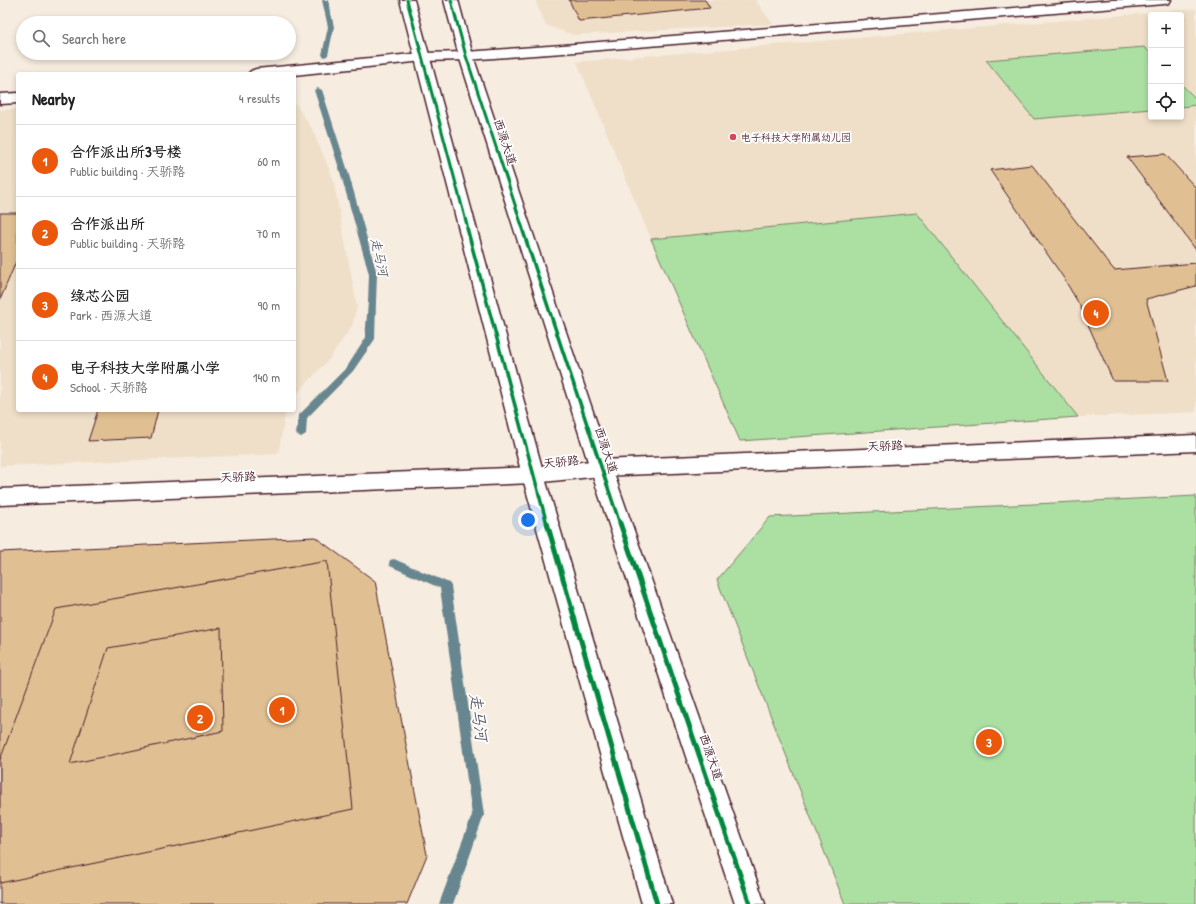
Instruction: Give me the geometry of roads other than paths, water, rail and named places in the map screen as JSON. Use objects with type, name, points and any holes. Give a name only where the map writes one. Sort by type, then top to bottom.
[{"type":"main road","points":[[407,0],[533,475],[657,904]]},
{"type":"main road","name":"西源大道","points":[[451,0],[466,56],[601,468],[750,904]]},
{"type":"main road","points":[[277,72],[423,58],[466,56],[1164,0]]},
{"type":"main road","points":[[0,99],[16,98]]},
{"type":"main road","name":"天骄路","points":[[0,497],[533,475],[601,468],[1196,443]]},
{"type":"waterway","name":"走马河","points":[[325,0],[331,27],[325,55]]},
{"type":"waterway","name":"走马河","points":[[301,434],[302,417],[350,369],[370,339],[372,302],[373,274],[343,168],[318,90]]},
{"type":"waterway","name":"走马河","points":[[394,563],[445,586],[478,815],[446,904]]},
{"type":"place","name":"电子科技大学附属幼儿园","points":[[733,137]]},
{"type":"place","name":"电子科技大学附属小学","points":[[1096,313]]},
{"type":"place","name":"合作派出所3号楼","points":[[282,710]]},
{"type":"place","name":"合作派出所","points":[[200,718]]},
{"type":"place","name":"绿芯公园","points":[[989,742]]}]
